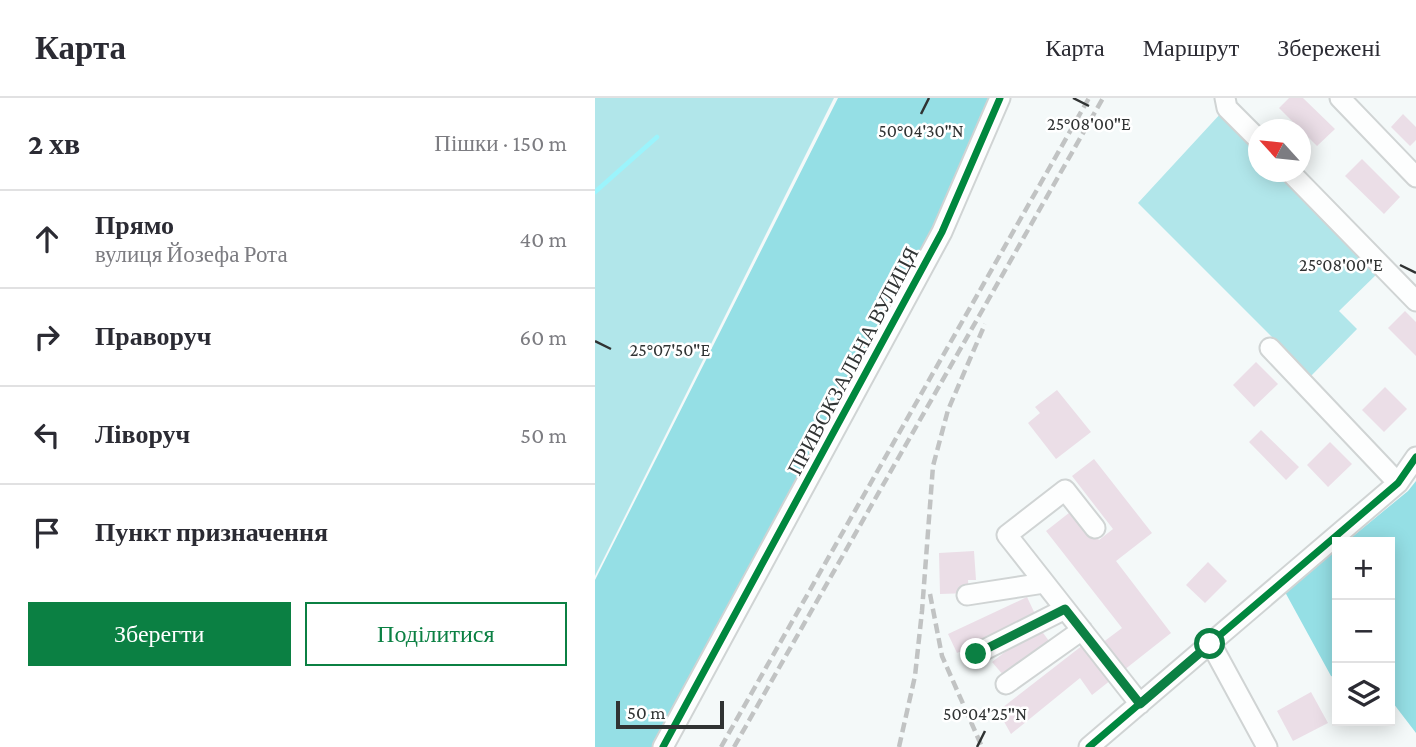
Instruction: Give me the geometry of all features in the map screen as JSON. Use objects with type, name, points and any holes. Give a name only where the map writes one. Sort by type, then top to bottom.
[{"type":"street","name":"ПРИВОКЗАЛЬНА ВУЛИЦЯ","points":[[663,747],[942,232],[1000,98]]},
{"type":"street","points":[[1225,98],[1227,108],[1248,130]]},
{"type":"street","points":[[1340,98],[1416,177]]},
{"type":"street","points":[[1300,182],[1416,301]]},
{"type":"street","points":[[1270,348],[1398,483]]},
{"type":"street","points":[[1089,747],[1398,483],[1416,457]]},
{"type":"street","points":[[1095,528],[1065,490],[1007,535],[1140,704]]},
{"type":"street","points":[[967,595],[1044,583]]},
{"type":"street","points":[[976,654],[1065,609]]},
{"type":"street","points":[[1006,684],[1082,630]]},
{"type":"street","points":[[1210,644],[1267,747]]},
{"type":"shaded area","points":[[595,98],[834,98],[595,576]]},
{"type":"shaded area","points":[[838,98],[995,98],[937,230],[658,747],[595,747],[595,580]]},
{"type":"shaded area","points":[[1222,112],[1248,138],[1248,182],[1292,182],[1381,270],[1339,311],[1357,329],[1311,376],[1138,203]]},
{"type":"shaded area","points":[[1416,481],[1416,733],[1395,706],[1395,537],[1352,537],[1408,491]]},
{"type":"shaded area","points":[[1332,553],[1332,676],[1331,676],[1285,592]]},
{"type":"building","points":[[1289,98],[1303,98],[1335,129],[1317,146],[1311,140],[1311,119],[1290,119],[1279,108]]},
{"type":"building","points":[[1403,114],[1416,127],[1416,140],[1410,146],[1391,127]]},
{"type":"building","points":[[1362,159],[1400,197],[1384,214],[1345,176]]},
{"type":"building","points":[[1405,311],[1416,322],[1416,356],[1388,328]]},
{"type":"building","points":[[1256,362],[1278,384],[1254,407],[1233,385]]},
{"type":"building","points":[[1385,387],[1407,409],[1384,432],[1362,410]]},
{"type":"building","points":[[1057,390],[1091,432],[1056,459],[1028,423],[1040,413],[1035,407]]},
{"type":"building","points":[[1261,430],[1299,467],[1286,480],[1249,442]]},
{"type":"building","points":[[1330,442],[1352,464],[1328,487],[1307,465]]},
{"type":"building","points":[[1094,459],[1152,533],[1116,561],[1171,633],[1119,674],[1098,646],[1122,628],[1046,531],[1074,509],[1099,540],[1113,529],[1072,476]]},
{"type":"building","points":[[974,551],[976,580],[968,580],[969,593],[940,594],[939,553]]},
{"type":"building","points":[[1208,562],[1227,581],[1205,603],[1186,585]]},
{"type":"building","points":[[1027,597],[1036,616],[957,653],[948,634]]},
{"type":"building","points":[[1038,626],[1049,641],[1004,676],[992,662]]},
{"type":"building","points":[[1083,645],[1111,680],[1092,695],[1080,678],[1011,734],[998,711]]},
{"type":"building","points":[[1311,692],[1328,723],[1293,741],[1277,711]]},
{"type":"waterway","points":[[595,192],[657,137]]},
{"type":"railway","points":[[721,747],[1089,98]]},
{"type":"railway","points":[[734,747],[1103,98]]},
{"type":"railway","points":[[899,747],[915,676],[933,466],[948,410],[985,324]]},
{"type":"railway","points":[[930,594],[942,656],[982,747]]},
{"type":"cycle path","points":[[663,747],[942,232],[1000,98]]},
{"type":"cycle path","points":[[1089,747],[1398,483],[1416,457]]},
{"type":"route","points":[[976,654],[1065,609],[1140,704],[1210,644]]}]
